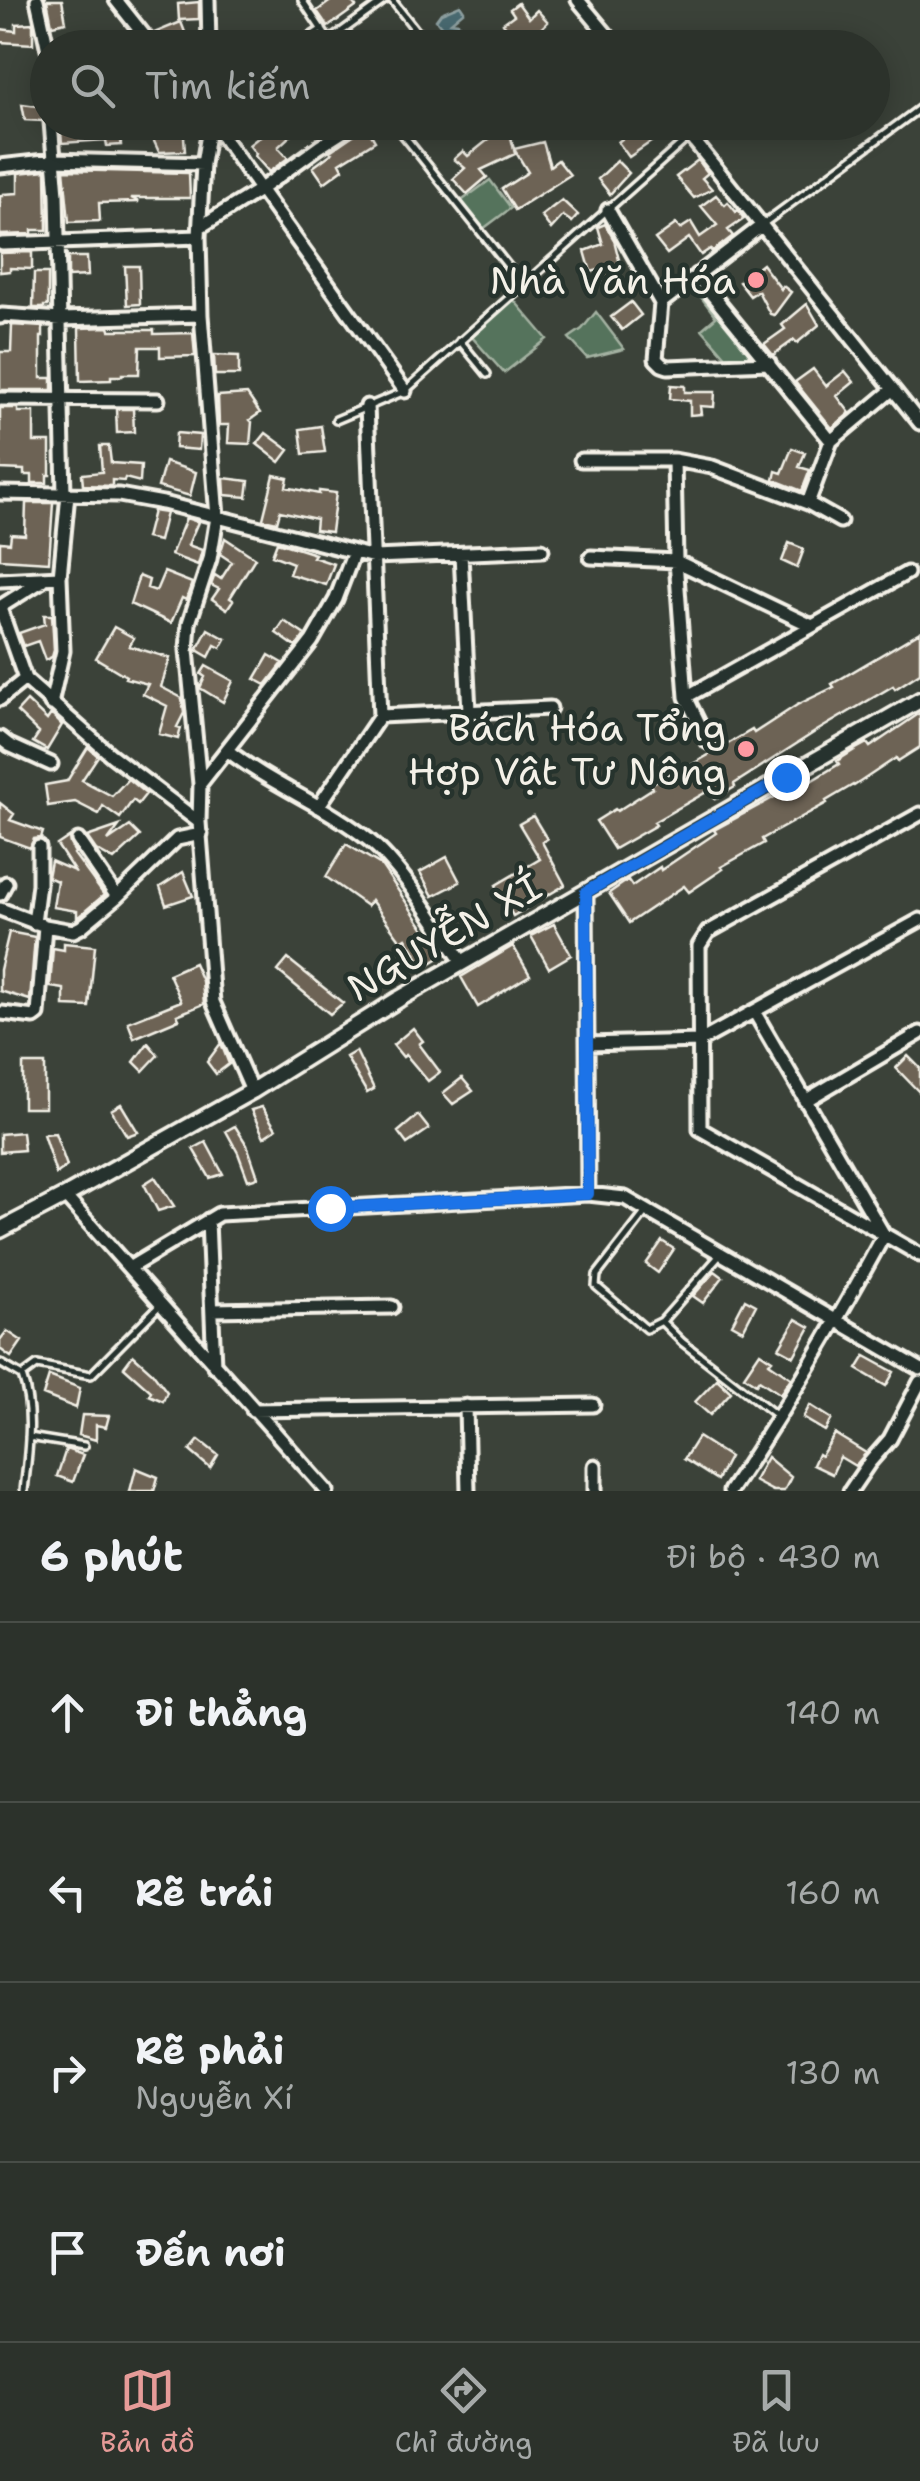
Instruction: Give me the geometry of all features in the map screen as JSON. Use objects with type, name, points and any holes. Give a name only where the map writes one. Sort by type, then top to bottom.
[{"type":"street","points":[[37,0],[44,30]]},
{"type":"street","points":[[116,0],[140,30]]},
{"type":"street","points":[[208,0],[209,30]]},
{"type":"street","points":[[578,0],[603,30]]},
{"type":"street","points":[[51,704],[63,650],[53,578],[66,494],[52,140]]},
{"type":"street","points":[[208,140],[200,232],[201,315],[217,517],[187,650],[200,784],[213,1002],[252,1092]]},
{"type":"street","points":[[224,140],[405,391]]},
{"type":"street","points":[[2,244],[58,244],[200,232],[329,140]]},
{"type":"street","points":[[693,140],[920,423]]},
{"type":"street","points":[[0,166],[54,160],[203,164]]},
{"type":"street","points":[[608,210],[661,303],[656,359],[662,365],[768,363]]},
{"type":"street","points":[[661,303],[761,226]]},
{"type":"street","points":[[696,275],[831,441]]},
{"type":"street","points":[[0,317],[201,315]]},
{"type":"street","points":[[808,503],[831,441],[892,389]]},
{"type":"street","points":[[0,399],[158,400]]},
{"type":"street","points":[[318,807],[380,716],[367,406]]},
{"type":"street","points":[[581,460],[674,460],[712,467],[808,503],[840,522]]},
{"type":"street","points":[[674,460],[676,560],[686,698],[708,742]]},
{"type":"street","points":[[0,494],[119,496],[164,503],[374,557],[542,550]]},
{"type":"street","points":[[200,784],[312,641],[336,599],[354,552]]},
{"type":"street","points":[[461,554],[468,712]]},
{"type":"street","points":[[591,557],[676,560],[812,626]]},
{"type":"street","points":[[686,698],[907,573]]},
{"type":"street","points":[[0,580],[53,578]]},
{"type":"street","points":[[53,578],[0,608],[24,679],[200,828]]},
{"type":"street","points":[[0,700],[24,679]]},
{"type":"street","name":"NGUYỄN XÍ","points":[[0,1230],[252,1092],[399,999],[920,700]]},
{"type":"street","points":[[380,716],[550,708]]},
{"type":"street","points":[[0,738],[51,764]]},
{"type":"street","points":[[227,750],[248,767],[372,842],[394,866],[463,962]]},
{"type":"street","points":[[920,814],[708,932],[700,946],[700,1129],[920,1255]]},
{"type":"street","points":[[0,909],[39,924],[73,931],[117,897],[177,840],[200,828]]},
{"type":"street","points":[[78,840],[117,897]]},
{"type":"street","points":[[2,1013],[34,1018],[38,1014],[40,847]]},
{"type":"street","points":[[586,892],[588,1194]]},
{"type":"street","points":[[587,1044],[700,1041],[920,920]]},
{"type":"street","points":[[755,1013],[884,1235]]},
{"type":"street","points":[[805,1101],[920,1033]]},
{"type":"street","points":[[129,1268],[219,1214],[588,1194],[625,1198],[920,1369]]},
{"type":"street","points":[[65,1196],[327,1491]]},
{"type":"street","points":[[208,1220],[214,1366]]},
{"type":"street","points":[[730,1491],[780,1418],[884,1235]]},
{"type":"street","points":[[212,1310],[392,1307]]},
{"type":"street","points":[[850,1491],[890,1439],[920,1382]]},
{"type":"street","points":[[253,1410],[594,1405]]},
{"type":"street","points":[[466,1406],[468,1491]]},
{"type":"street","points":[[595,1466],[596,1491]]},
{"type":"lane","points":[[302,0],[322,29]]},
{"type":"lane","points":[[345,30],[389,0],[415,30]]},
{"type":"lane","points":[[890,130],[920,108]]},
{"type":"lane","points":[[407,140],[522,285]]},
{"type":"lane","points":[[336,420],[405,391],[686,140]]},
{"type":"lane","points":[[761,226],[877,140]]},
{"type":"lane","points":[[460,341],[487,374]]},
{"type":"lane","points":[[647,1211],[597,1275],[596,1286],[646,1329],[662,1322],[720,1254]]},
{"type":"lane","points":[[22,1376],[37,1365],[91,1375],[161,1304]]},
{"type":"lane","points":[[662,1322],[780,1418]]},
{"type":"lane","points":[[0,1362],[22,1376],[29,1394],[24,1491]]},
{"type":"lane","points":[[29,1437],[84,1446]]},
{"type":"green space","points":[[490,180],[511,208],[483,229],[460,202]]},
{"type":"green space","points":[[711,283],[774,362],[728,359],[702,329],[716,317],[695,289]]},
{"type":"green space","points":[[513,299],[547,339],[504,373],[472,337]]},
{"type":"green space","points":[[596,312],[624,349],[587,358],[569,338]]},
{"type":"water","points":[[460,5],[464,11],[451,22],[458,23],[463,30],[445,30],[436,20],[441,13]]},
{"type":"building","points":[[47,0],[62,0],[66,22],[52,25]]},
{"type":"building","points":[[332,0],[351,0],[356,7],[328,27],[317,11]]},
{"type":"building","points":[[199,2],[199,19],[179,20],[178,4]]},
{"type":"building","points":[[518,3],[529,18],[537,10],[548,22],[540,30],[508,30],[503,23],[514,15],[510,9]]},
{"type":"building","points":[[181,22],[184,30],[161,30]]},
{"type":"building","points":[[33,23],[30,44],[0,42],[0,29],[16,31],[16,24]]},
{"type":"building","points":[[22,104],[30,105],[30,120],[25,120]]},
{"type":"building","points":[[62,140],[106,140],[62,143]]},
{"type":"building","points":[[106,140],[121,140],[121,145],[107,146]]},
{"type":"building","points":[[153,140],[184,140],[185,151],[159,152]]},
{"type":"building","points":[[255,140],[286,140],[278,147],[288,158],[269,172],[249,145]]},
{"type":"building","points":[[346,140],[375,141],[340,163],[343,169],[324,183],[313,167]]},
{"type":"building","points":[[488,140],[512,140],[515,154],[481,170],[487,177],[467,194],[453,179],[465,168],[454,159],[463,151],[468,156]]},
{"type":"building","points":[[621,140],[654,140],[629,157],[618,142]]},
{"type":"building","points":[[543,142],[550,166],[558,160],[570,175],[515,210],[502,189],[528,172],[514,149]]},
{"type":"building","points":[[698,160],[708,173],[702,178],[712,189],[694,198],[676,177]]},
{"type":"building","points":[[617,161],[629,173],[610,194],[598,179]]},
{"type":"building","points":[[46,170],[47,230],[0,235],[0,196],[18,193],[18,173]]},
{"type":"building","points":[[64,170],[189,173],[190,198],[131,198],[139,202],[99,203],[100,221],[69,222]]},
{"type":"building","points":[[716,195],[744,219],[728,230],[733,236],[712,252],[710,249],[701,255],[689,238],[667,254],[655,239],[676,224],[680,229],[691,222],[700,237],[717,225],[701,206]]},
{"type":"building","points":[[562,200],[578,215],[572,222],[563,216],[551,229],[541,216]]},
{"type":"building","points":[[605,224],[620,264],[614,265],[618,280],[603,283],[599,270],[591,272],[585,251],[603,244],[598,227]]},
{"type":"building","points":[[32,252],[32,269],[10,268],[0,272],[0,253]]},
{"type":"building","points":[[68,257],[87,257],[88,276],[68,277]]},
{"type":"building","points":[[762,264],[781,289],[783,286],[791,292],[774,315],[758,291],[750,296],[739,282]]},
{"type":"building","points":[[125,266],[139,266],[140,304],[127,305]]},
{"type":"building","points":[[34,273],[48,273],[48,306],[44,308],[33,308]]},
{"type":"building","points":[[631,302],[641,315],[622,330],[611,317]]},
{"type":"building","points":[[807,304],[819,325],[797,343],[794,340],[773,355],[764,344],[785,329],[782,325]]},
{"type":"building","points":[[12,325],[43,327],[41,378],[52,378],[52,390],[0,390],[0,352],[11,352]]},
{"type":"building","points":[[79,328],[154,330],[154,334],[193,333],[195,356],[160,357],[160,347],[140,347],[139,374],[80,381]]},
{"type":"building","points":[[214,355],[239,356],[239,375],[215,375]]},
{"type":"building","points":[[813,369],[826,386],[845,371],[854,382],[837,396],[850,413],[832,428],[795,382]]},
{"type":"building","points":[[671,385],[685,386],[685,392],[715,392],[714,407],[700,406],[701,414],[690,415],[690,401],[670,399]]},
{"type":"building","points":[[247,394],[260,413],[250,420],[250,444],[228,443],[229,425],[219,425],[218,396]]},
{"type":"building","points":[[0,408],[34,412],[34,442],[50,442],[47,483],[32,483],[32,475],[24,475],[24,470],[0,469]]},
{"type":"building","points":[[116,409],[133,409],[134,432],[117,433]]},
{"type":"building","points":[[321,426],[325,452],[303,454],[300,429]]},
{"type":"building","points":[[176,433],[200,435],[199,450],[175,448]]},
{"type":"building","points":[[266,433],[289,450],[280,462],[257,444]]},
{"type":"building","points":[[100,446],[109,446],[111,463],[141,465],[140,482],[125,478],[112,480],[112,486],[83,485],[82,474],[102,472]]},
{"type":"building","points":[[792,448],[805,453],[799,467],[810,470],[802,491],[774,480],[776,471],[782,473]]},
{"type":"building","points":[[165,462],[196,472],[190,496],[158,487]]},
{"type":"building","points":[[274,475],[288,478],[286,487],[319,494],[336,493],[331,532],[315,530],[316,519],[280,511],[277,522],[263,519]]},
{"type":"building","points":[[224,478],[249,481],[247,497],[225,495]]},
{"type":"building","points":[[26,503],[53,503],[49,562],[0,559],[0,542],[10,543],[11,534],[25,535]]},
{"type":"building","points":[[153,511],[166,513],[159,541],[146,538]]},
{"type":"building","points":[[186,518],[198,522],[188,545],[202,550],[198,565],[171,555]]},
{"type":"building","points":[[225,538],[255,558],[227,609],[212,599],[219,589],[211,585],[215,575],[221,579],[232,562],[220,554]]},
{"type":"building","points":[[277,542],[334,564],[326,585],[289,574],[293,563],[272,555]]},
{"type":"building","points":[[789,543],[804,549],[797,568],[782,561]]},
{"type":"building","points":[[164,572],[192,583],[171,623],[130,604],[139,576],[149,580],[147,588],[156,591]]},
{"type":"building","points":[[44,615],[52,615],[54,650],[52,657],[45,660],[38,641],[24,646],[19,633],[45,624]]},
{"type":"building","points":[[284,621],[305,635],[296,647],[276,633]]},
{"type":"building","points":[[114,627],[134,638],[129,646],[170,658],[161,687],[182,698],[184,713],[177,727],[181,728],[178,739],[159,734],[167,706],[143,694],[148,684],[125,678],[96,658]]},
{"type":"building","points":[[208,629],[226,639],[221,648],[215,645],[209,657],[197,650]]},
{"type":"building","points":[[920,632],[920,673],[815,732],[715,799],[710,790],[614,849],[596,821],[653,788],[651,784],[752,730],[754,733]]},
{"type":"building","points":[[269,655],[283,663],[266,685],[255,679]]},
{"type":"building","points":[[206,666],[233,681],[223,702],[200,688]]},
{"type":"building","points":[[27,701],[47,720],[51,714],[62,725],[47,750],[33,742],[39,733],[17,712]]},
{"type":"building","points":[[920,713],[920,747],[762,839],[764,843],[721,867],[689,892],[684,886],[629,923],[609,893],[628,880],[632,886],[660,867],[661,870],[716,833],[714,830],[784,792],[786,796],[856,749],[867,743],[870,747]]},
{"type":"building","points":[[88,747],[98,756],[82,780],[112,796],[128,779],[146,794],[138,804],[133,800],[120,818],[103,806],[99,814],[75,802],[48,806],[45,785],[67,781]]},
{"type":"building","points":[[0,803],[14,814],[10,820],[43,832],[30,848],[0,837]]},
{"type":"building","points":[[533,816],[547,839],[542,842],[565,885],[513,916],[496,885],[540,859],[519,824]]},
{"type":"building","points":[[119,826],[108,841],[130,826],[140,836],[114,860],[96,850],[87,837]]},
{"type":"building","points":[[69,837],[74,854],[104,895],[77,918],[77,911],[53,907],[57,881],[48,877],[51,861],[74,871],[57,845]]},
{"type":"building","points":[[346,844],[381,865],[445,954],[424,967],[406,938],[401,941],[371,900],[367,906],[326,877]]},
{"type":"building","points":[[447,857],[460,882],[433,896],[420,872]]},
{"type":"building","points":[[183,872],[193,896],[166,905],[160,887]]},
{"type":"building","points":[[554,924],[571,955],[549,968],[531,936]]},
{"type":"building","points":[[9,932],[35,937],[30,1000],[0,991],[0,970]]},
{"type":"building","points":[[64,943],[95,946],[89,1007],[64,1006],[64,989],[50,987],[53,948],[64,950]]},
{"type":"building","points":[[513,946],[530,975],[478,1007],[461,977]]},
{"type":"building","points":[[288,959],[343,1003],[330,1014],[278,971]]},
{"type":"building","points":[[194,963],[202,981],[204,1004],[134,1038],[128,1022],[181,1001],[169,974]]},
{"type":"building","points":[[413,1028],[423,1041],[419,1044],[440,1072],[428,1081],[393,1045]]},
{"type":"building","points":[[148,1043],[158,1055],[143,1071],[134,1062]]},
{"type":"building","points":[[221,1043],[229,1064],[216,1074],[207,1062]]},
{"type":"building","points":[[356,1051],[374,1089],[367,1093],[346,1057]]},
{"type":"building","points":[[908,1056],[920,1068],[920,1093],[896,1068]]},
{"type":"building","points":[[23,1064],[45,1064],[45,1108],[23,1108]]},
{"type":"building","points":[[462,1078],[473,1091],[453,1104],[443,1093]]},
{"type":"building","points":[[121,1104],[138,1132],[127,1136],[111,1110]]},
{"type":"building","points":[[262,1107],[276,1129],[264,1137],[251,1110]]},
{"type":"building","points":[[418,1115],[429,1129],[407,1144],[398,1132]]},
{"type":"building","points":[[235,1126],[247,1145],[258,1177],[248,1180],[226,1131]]},
{"type":"building","points":[[22,1132],[24,1150],[0,1152],[0,1134]]},
{"type":"building","points":[[55,1133],[67,1166],[56,1174],[43,1134]]},
{"type":"building","points":[[206,1142],[223,1174],[210,1178],[193,1149]]},
{"type":"building","points":[[155,1177],[174,1206],[158,1211],[144,1184]]},
{"type":"building","points":[[662,1241],[674,1249],[658,1273],[646,1264]]},
{"type":"building","points":[[715,1271],[723,1277],[703,1303],[693,1296]]},
{"type":"building","points":[[745,1299],[756,1305],[743,1330],[732,1324]]},
{"type":"building","points":[[796,1319],[810,1327],[794,1356],[779,1348]]},
{"type":"building","points":[[7,1331],[22,1341],[11,1357],[0,1349],[0,1340]]},
{"type":"building","points":[[760,1352],[791,1378],[780,1394],[759,1380],[756,1384],[744,1376]]},
{"type":"building","points":[[133,1355],[167,1392],[163,1401],[149,1395],[151,1391],[124,1367]]},
{"type":"building","points":[[865,1356],[894,1372],[886,1386],[857,1369]]},
{"type":"building","points":[[49,1376],[80,1388],[76,1408],[43,1395]]},
{"type":"building","points":[[717,1379],[731,1392],[710,1415],[695,1402]]},
{"type":"building","points":[[810,1405],[832,1419],[825,1431],[803,1418]]},
{"type":"building","points":[[82,1415],[109,1416],[106,1427],[96,1425],[96,1440],[79,1435]]},
{"type":"building","points":[[835,1434],[866,1453],[855,1466],[840,1457],[832,1474],[813,1465]]},
{"type":"building","points":[[698,1437],[729,1457],[717,1480],[684,1459]]},
{"type":"building","points":[[199,1440],[218,1455],[210,1468],[190,1451]]},
{"type":"building","points":[[66,1449],[83,1455],[73,1482],[57,1476]]},
{"type":"building","points":[[767,1457],[791,1477],[784,1491],[773,1491],[754,1481]]},
{"type":"building","points":[[136,1468],[158,1477],[154,1491],[130,1491]]},
{"type":"place","name":"Nhà Văn Hóa","points":[[756,280]]},
{"type":"place","name":"Bách Hóa Tổng Hợp Vật Tư Nông","points":[[746,749]]},
{"type":"route","points":[[330,1208],[588,1194],[586,892],[786,777]]}]
